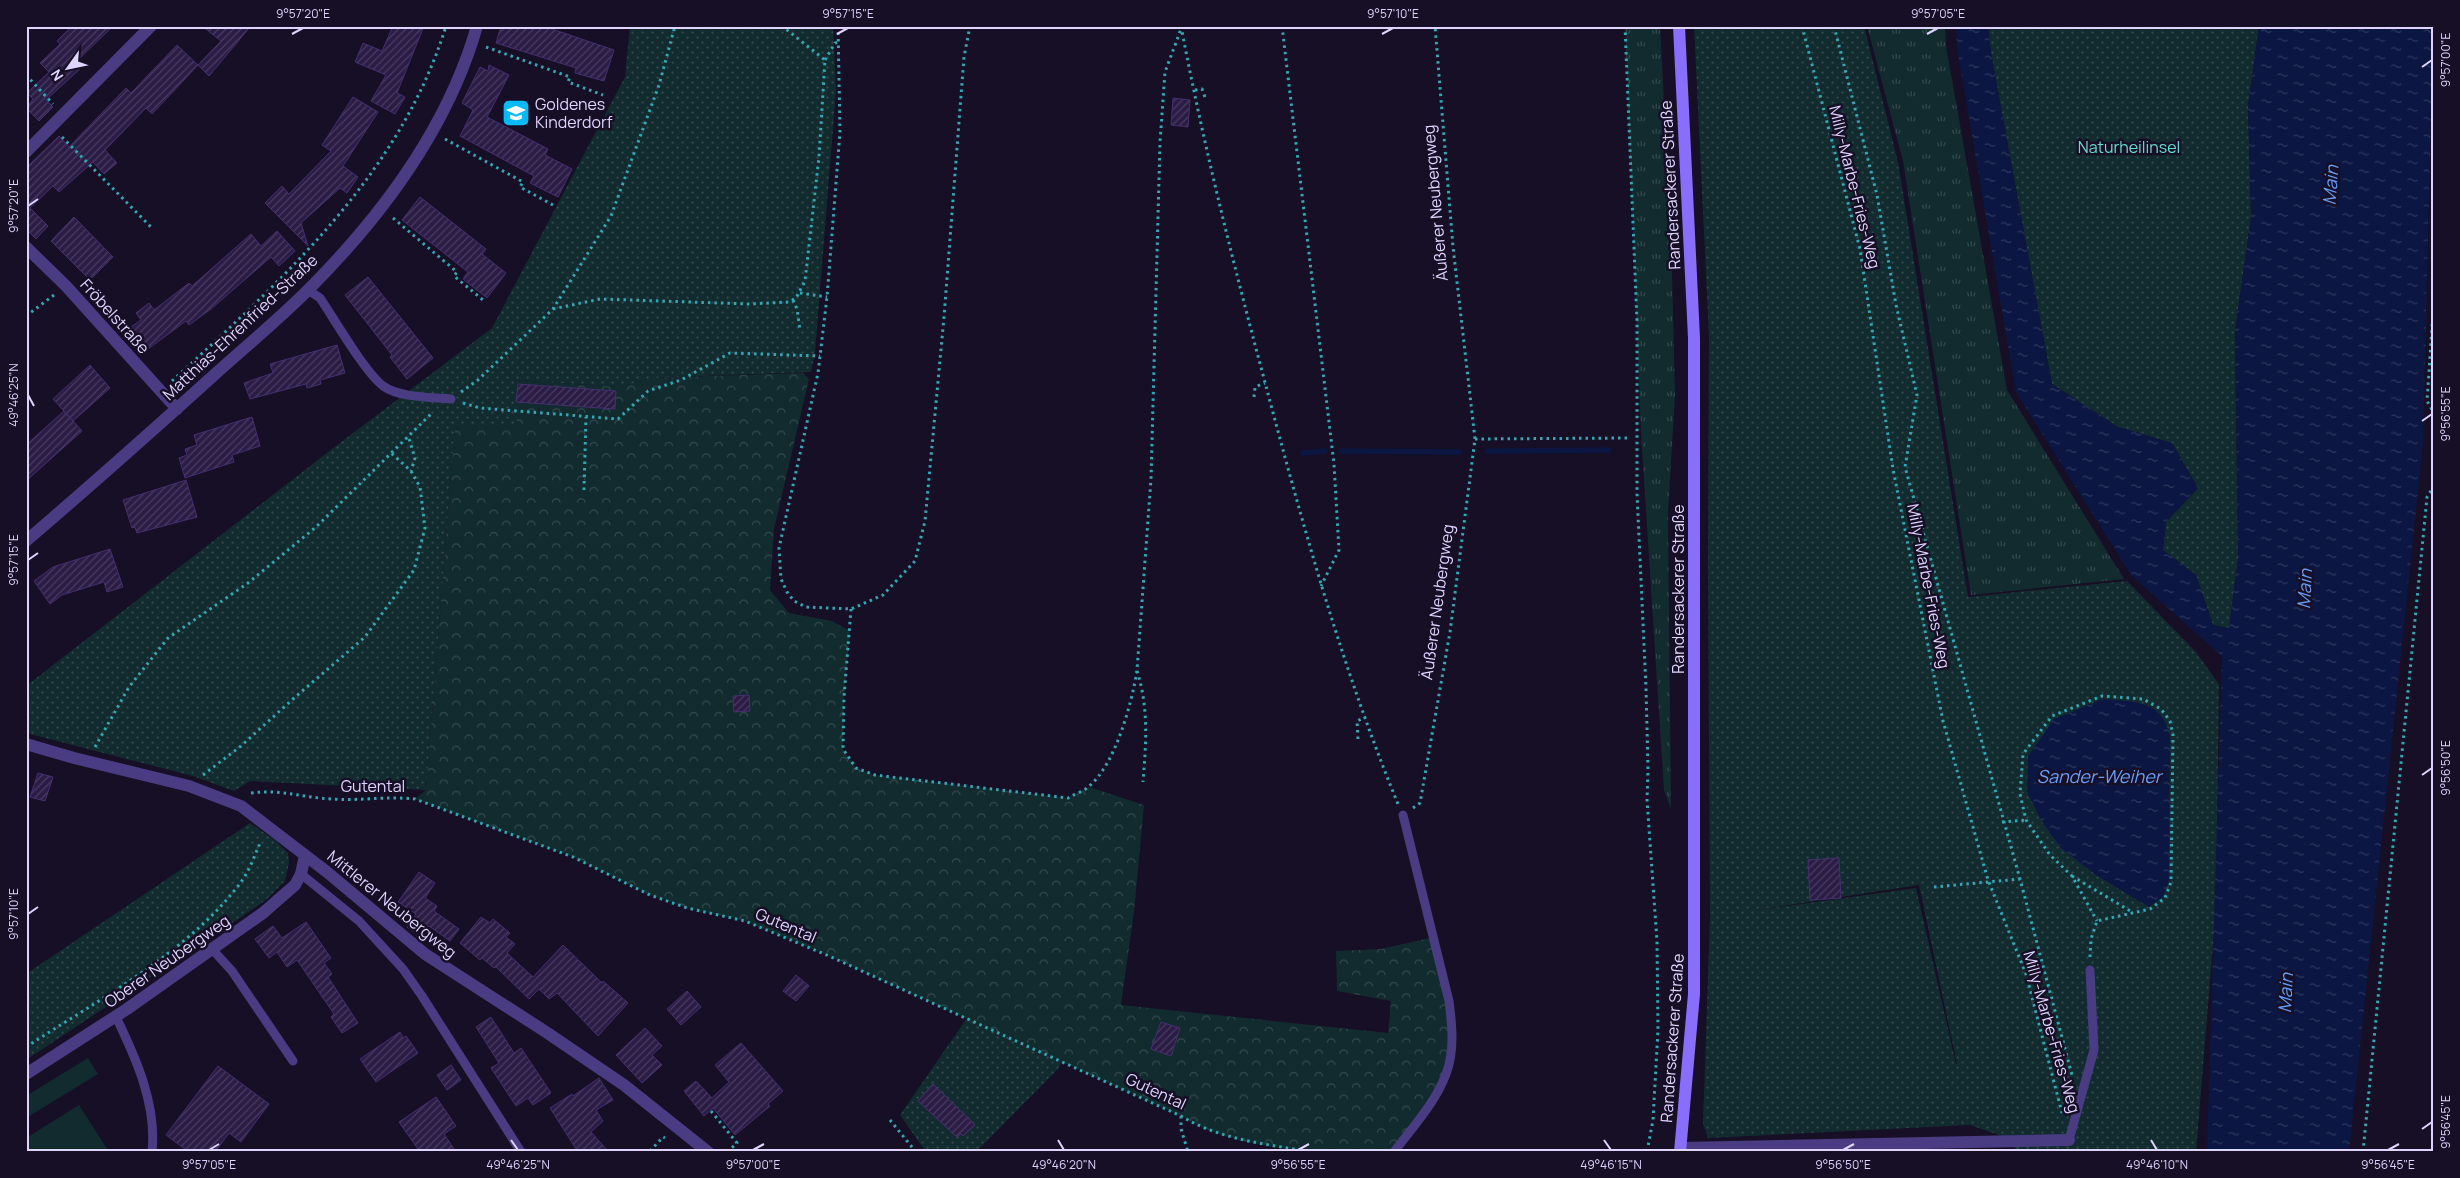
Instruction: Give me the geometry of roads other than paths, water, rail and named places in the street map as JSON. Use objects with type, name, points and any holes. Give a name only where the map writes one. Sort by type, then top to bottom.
[{"type":"main road","name":"Randersackerer Straße","points":[[1679,26],[1694,368],[1694,994],[1680,1150]]},
{"type":"street","points":[[26,152],[151,26]]},
{"type":"street","name":"Matthias-Ehrenfried-Straße","points":[[26,541],[125,456],[308,290],[380,208],[420,154],[432,133],[473,43],[477,26]]},
{"type":"street","name":"Fröbelstraße","points":[[26,246],[66,286],[177,408]]},
{"type":"street","name":"Mittlerer Neubergweg","points":[[26,744],[189,786],[241,806],[305,855],[425,954],[546,1032],[624,1086],[708,1152]]},
{"type":"street","name":"Oberer Neubergweg","points":[[26,1074],[116,1017],[284,896],[301,874],[305,855]]},
{"type":"street","points":[[1680,1150],[2069,1140]]},
{"type":"lane","points":[[308,290],[320,298],[372,374],[384,386],[420,396],[451,399]]},
{"type":"lane","points":[[1394,1152],[1438,1090],[1446,1074],[1452,1029],[1450,1000],[1403,815]]},
{"type":"lane","name":"Mittlerer Neubergweg","points":[[301,874],[359,922],[403,969],[521,1152]]},
{"type":"lane","points":[[211,948],[232,971],[293,1061]]},
{"type":"lane","points":[[2069,1140],[2094,1050],[2090,970]]},
{"type":"lane","points":[[116,1017],[131,1047],[146,1092],[154,1135],[152,1152]]},
{"type":"water","name":"Main","points":[[1956,26],[1988,26],[1991,53],[2052,384],[2118,427],[2172,443],[2198,488],[2166,522],[2163,550],[2196,575],[2213,625],[2229,628],[2238,559],[2235,331],[2251,217],[2248,105],[2259,26],[2433,26],[2423,443],[2349,1152],[2207,1152],[2222,656],[2131,575],[2016,392],[1957,48]]},
{"type":"water","name":"Sander-Weiher","points":[[2103,699],[2136,702],[2153,709],[2161,715],[2170,736],[2169,882],[2163,897],[2149,907],[2096,875],[2062,849],[2042,822],[2027,792],[2028,756],[2054,719]]},
{"type":"waterway","points":[[1488,451],[1609,450]]},
{"type":"waterway","points":[[1303,453],[1325,451]]},
{"type":"waterway","points":[[1341,451],[1460,452]]},
{"type":"place","name":"Goldenes Kinderdorf","points":[[516,113]]},
{"type":"park label","name":"Naturheilinsel","points":[[2129,147]]}]
